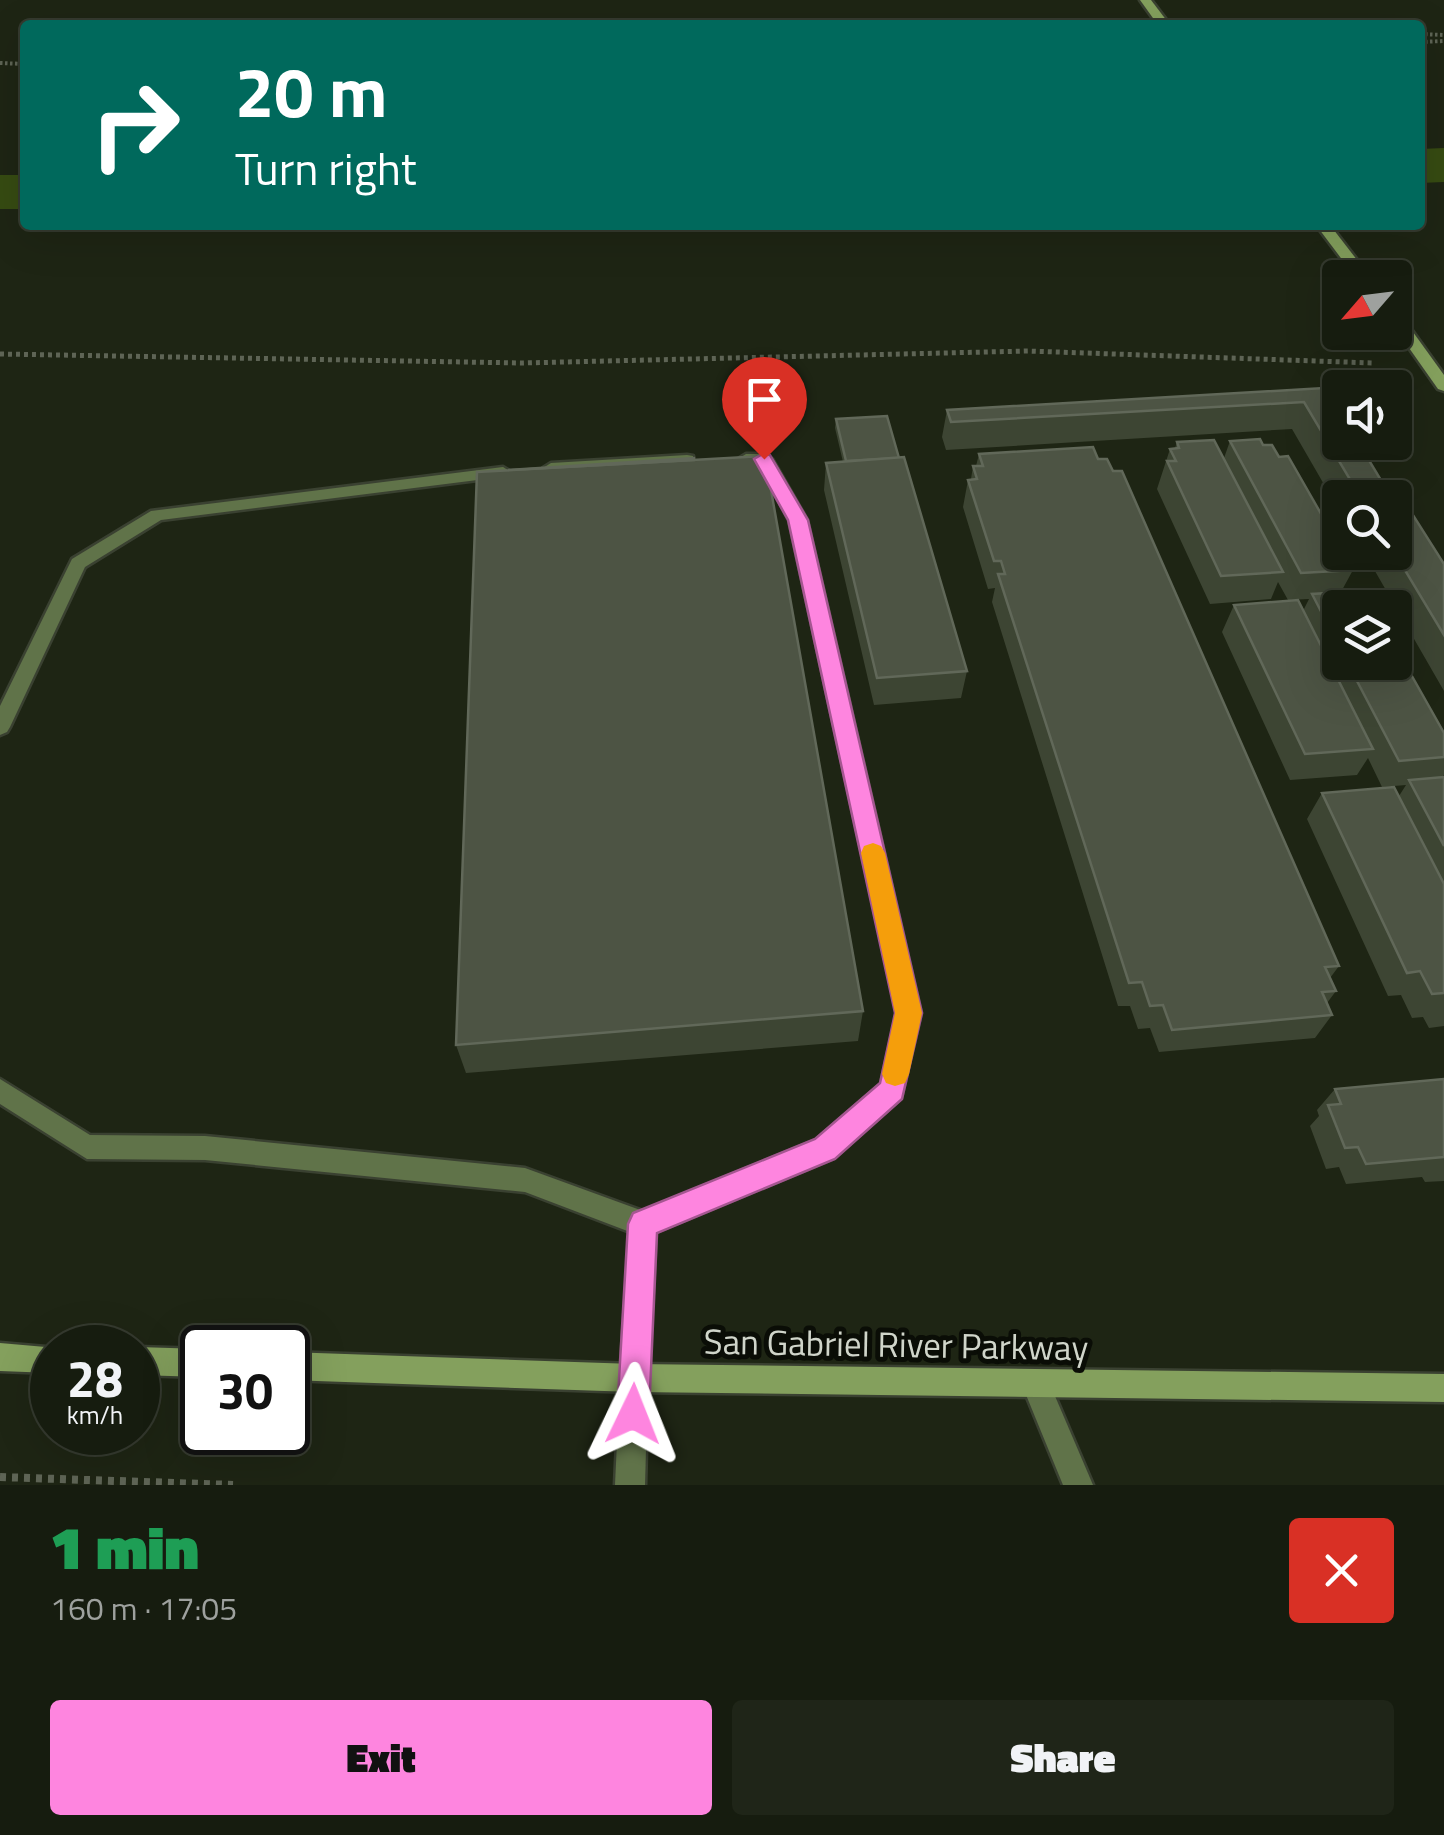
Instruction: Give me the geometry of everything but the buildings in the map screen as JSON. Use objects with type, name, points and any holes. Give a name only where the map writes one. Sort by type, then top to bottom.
[{"type":"main road","points":[[1145,0],[1160,20]]},
{"type":"main road","points":[[1327,230],[1350,260]]},
{"type":"main road","points":[[1412,340],[1444,386]]},
{"type":"main road","points":[[0,1357],[30,1358]]},
{"type":"main road","name":"San Gabriel River Parkway","points":[[310,1367],[634,1378],[1444,1388]]},
{"type":"street","points":[[0,728],[78,563],[157,515],[511,471],[764,459],[798,520],[908,1013],[892,1090],[825,1149],[643,1224],[525,1180],[205,1148],[87,1146],[0,1090]]},
{"type":"street","points":[[630,1485],[643,1224]]},
{"type":"street","points":[[1036,1385],[1078,1485]]},
{"type":"path","points":[[0,354],[522,362],[1028,351],[1372,364]]},
{"type":"path","points":[[0,1478],[233,1485]]},
{"type":"waterway","points":[[1425,166],[1444,165]]},
{"type":"waterway","points":[[0,192],[20,192]]},
{"type":"slow traffic","points":[[873,853],[908,1013],[895,1074]]},
{"type":"route","points":[[633,1414],[643,1224],[825,1149],[892,1090],[908,1013],[798,520],[764,459]]}]
